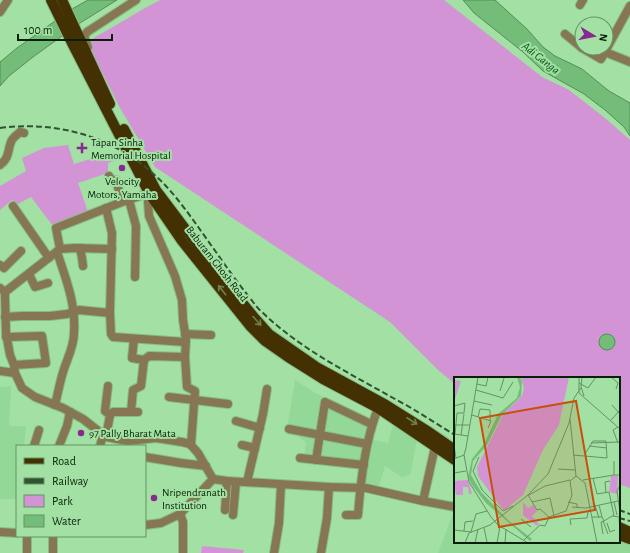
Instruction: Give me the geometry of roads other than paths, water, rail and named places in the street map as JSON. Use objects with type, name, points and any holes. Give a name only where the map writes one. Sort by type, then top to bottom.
[{"type":"main road","name":"Baburam Ghosh Road","points":[[62,0],[103,94],[152,193],[187,247],[250,326],[265,341],[288,357],[323,379],[378,408],[454,459]]},
{"type":"main road","name":"Baburam Ghosh Road","points":[[51,1],[103,94]]},
{"type":"main road","name":"Baburam Ghosh Road","points":[[152,193],[269,334],[318,368],[413,421],[454,449]]},
{"type":"main road","points":[[620,527],[630,532]]},
{"type":"main road","points":[[620,535],[630,540]]},
{"type":"street","points":[[103,94],[108,89],[84,36],[87,32],[136,0]]},
{"type":"street","points":[[614,35],[630,4],[625,0]]},
{"type":"street","points":[[565,34],[574,41]]},
{"type":"street","points":[[614,56],[630,62]]},
{"type":"street","points":[[0,165],[5,161],[11,140],[20,132],[24,133]]},
{"type":"street","points":[[110,176],[112,181],[116,180],[136,226],[134,277]]},
{"type":"street","points":[[55,405],[74,334],[74,311],[58,251],[56,228],[106,208],[152,193]]},
{"type":"street","points":[[152,193],[148,202],[149,216],[175,276],[182,300],[188,387],[195,391],[191,445]]},
{"type":"street","points":[[13,206],[49,258]]},
{"type":"street","points":[[106,208],[112,233],[110,313],[111,334],[113,337],[134,339],[185,338],[211,335]]},
{"type":"street","points":[[112,249],[80,248],[58,251],[29,274],[2,290],[3,318],[6,336],[10,355],[22,388],[35,397],[83,418],[104,436],[128,441],[156,438],[191,445],[198,453],[213,479]]},
{"type":"street","points":[[80,248],[83,266]]},
{"type":"street","points":[[0,264],[4,268],[22,251]]},
{"type":"street","points":[[29,274],[35,287],[48,283]]},
{"type":"street","points":[[3,318],[50,316],[67,314],[79,310],[110,313]]},
{"type":"street","points":[[0,370],[15,369],[46,363],[42,336],[6,336]]},
{"type":"street","points":[[134,339],[132,358],[144,360],[150,356],[185,357]]},
{"type":"street","points":[[100,445],[110,415],[113,412],[134,412],[133,390],[141,386],[144,360]]},
{"type":"street","points":[[108,386],[105,411],[110,415]]},
{"type":"street","points":[[247,482],[260,428],[267,389]]},
{"type":"street","points":[[170,397],[228,404]]},
{"type":"street","points":[[316,460],[325,402],[372,424]]},
{"type":"street","points":[[346,515],[358,515],[367,444],[378,408]]},
{"type":"street","points":[[59,445],[67,426],[70,412]]},
{"type":"street","points":[[236,421],[260,428]]},
{"type":"street","points":[[289,429],[367,444]]},
{"type":"street","points":[[34,445],[39,430]]},
{"type":"street","points":[[242,445],[255,448]]},
{"type":"street","points":[[423,501],[435,447]]},
{"type":"street","points":[[146,457],[206,466]]},
{"type":"street","points":[[300,458],[364,465]]},
{"type":"street","points":[[213,479],[281,485],[366,488],[454,507]]},
{"type":"street","points":[[146,525],[161,523],[180,514],[213,479]]},
{"type":"street","points":[[224,510],[227,481]]},
{"type":"street","points":[[233,515],[236,482]]},
{"type":"street","points":[[274,553],[280,522],[281,485]]},
{"type":"street","points":[[323,552],[329,487]]},
{"type":"street","points":[[180,514],[183,522],[183,553]]},
{"type":"street","points":[[0,532],[16,533]]},
{"type":"street","points":[[27,537],[27,553]]},
{"type":"street","points":[[53,537],[53,553]]},
{"type":"water","points":[[88,0],[117,0],[80,23],[33,57],[9,76],[0,86],[0,62],[72,9]]},
{"type":"water","name":"Adi Ganga","points":[[463,0],[495,0],[527,29],[543,47],[555,56],[582,69],[609,91],[630,103],[630,136],[624,127],[584,94],[543,71],[523,52],[474,13]]},
{"type":"water","points":[[607,334],[613,336],[615,342],[613,348],[607,350],[601,348],[599,342],[601,336]]},
{"type":"railway","points":[[0,128],[23,126],[68,130],[89,136],[110,145],[129,156],[148,169],[172,192],[260,310],[292,338],[326,360],[454,434]]},
{"type":"railway","points":[[620,510],[630,514]]},
{"type":"railway","points":[[620,518],[630,521]]},
{"type":"place","name":"Tapan Sinha Memorial Hospital","points":[[82,148]]},
{"type":"place","name":"Velocity Motors, Yamaha","points":[[122,168]]},
{"type":"place","name":"97 Pally Bharat Mata","points":[[81,433]]},
{"type":"place","name":"Nripendranath Institution","points":[[154,498]]}]
